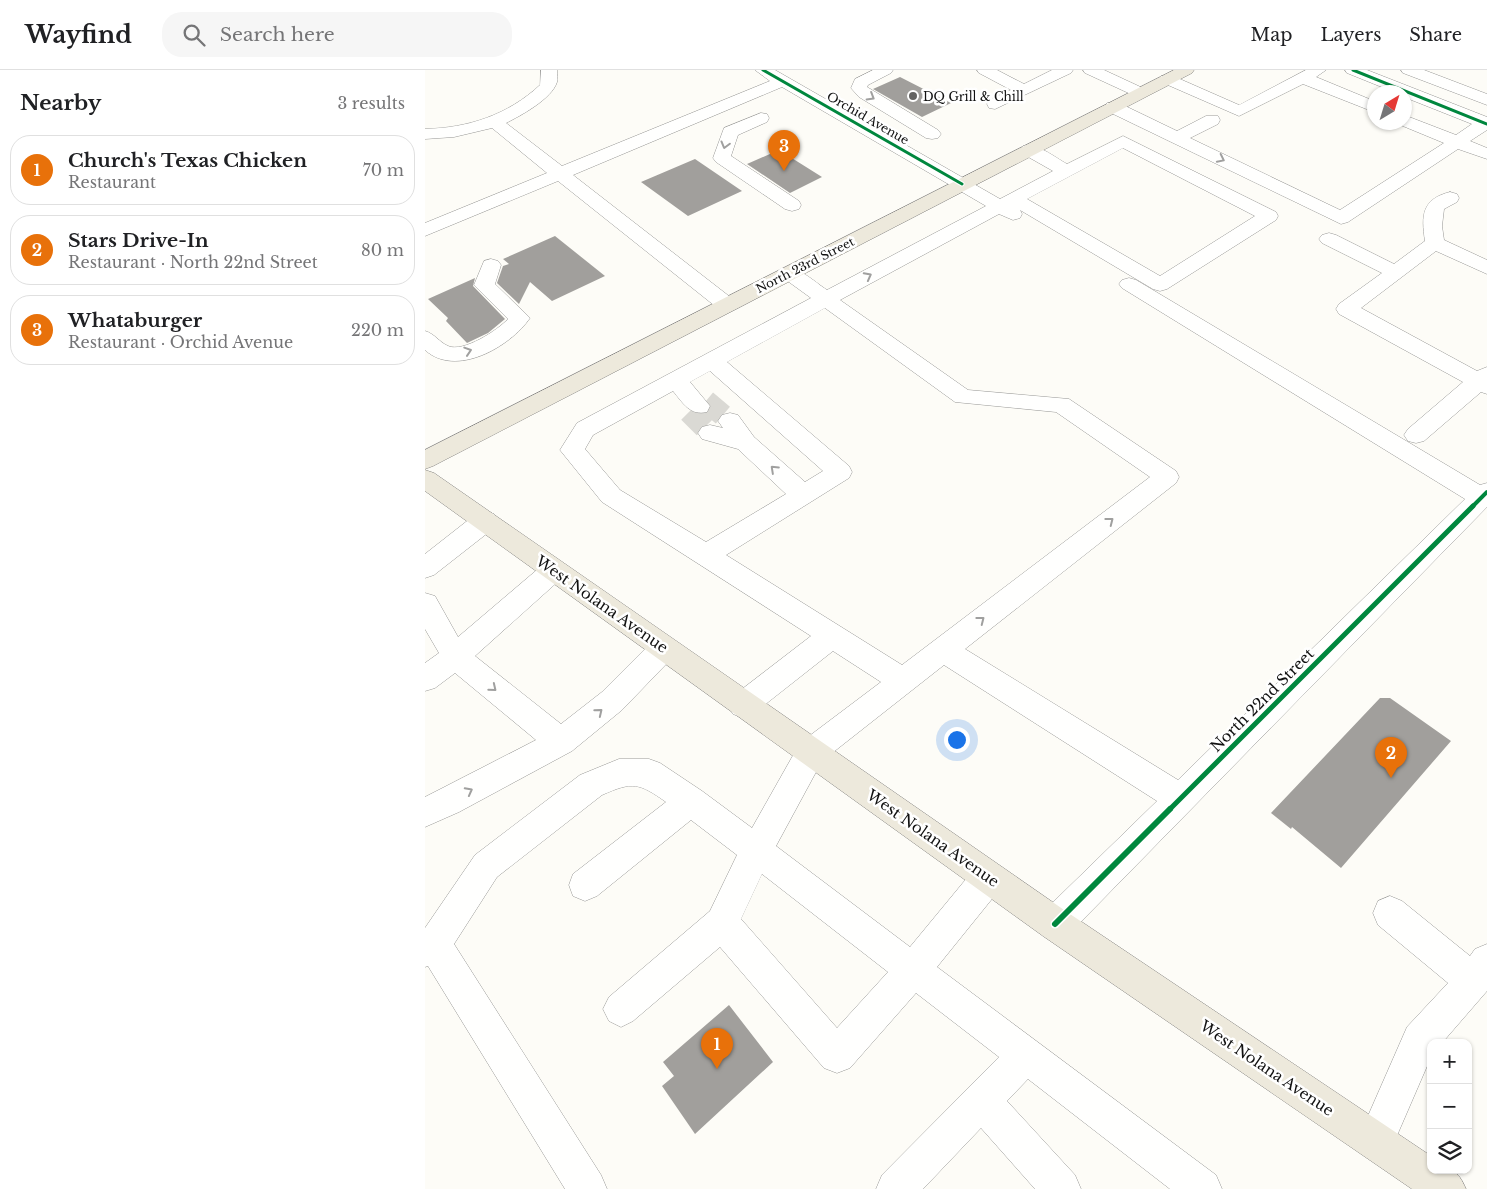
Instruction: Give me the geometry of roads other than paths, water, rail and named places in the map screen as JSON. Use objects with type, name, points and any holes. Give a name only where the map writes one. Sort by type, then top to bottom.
[{"type":"main road","name":"North 23rd Street","points":[[425,460],[1186,70]]},
{"type":"main road","name":"West Nolana Avenue","points":[[425,479],[988,878],[1447,1189]]},
{"type":"street","points":[[425,134],[455,131],[493,122],[510,115],[527,105],[544,89],[549,81],[549,70]]},
{"type":"street","name":"Orchid Avenue","points":[[763,70],[962,184],[1007,203]]},
{"type":"street","points":[[885,70],[861,82],[859,88],[865,94],[932,134]]},
{"type":"street","points":[[985,70],[1024,90]]},
{"type":"street","points":[[995,104],[1065,70]]},
{"type":"street","points":[[1091,70],[1141,93]]},
{"type":"street","points":[[1353,70],[1486,123]]},
{"type":"street","points":[[1409,70],[1487,100]]},
{"type":"street","points":[[1167,79],[1239,111],[1310,74],[1367,103]]},
{"type":"street","points":[[425,230],[783,81]]},
{"type":"street","points":[[1113,107],[1341,218],[1486,123]]},
{"type":"street","points":[[761,118],[730,132],[722,158],[792,205]]},
{"type":"street","points":[[1177,138],[1212,120]]},
{"type":"street","points":[[493,122],[727,305]]},
{"type":"street","points":[[1412,123],[1487,154]]},
{"type":"street","points":[[903,681],[611,496],[572,450],[585,429],[695,398],[713,361],[825,299],[1123,141],[1269,216],[1160,284],[1007,203]]},
{"type":"street","points":[[1029,150],[1067,171]]},
{"type":"street","points":[[1435,243],[1432,226],[1435,206],[1450,198]]},
{"type":"street","points":[[1007,203],[1484,495]]},
{"type":"street","points":[[1329,239],[1396,272]]},
{"type":"street","points":[[1435,243],[1487,268]]},
{"type":"street","points":[[1416,435],[1484,381],[1346,308],[1435,243]]},
{"type":"street","points":[[425,338],[445,354],[456,354],[469,352],[508,333],[517,324],[519,318],[484,285],[491,264]]},
{"type":"street","points":[[621,1009],[721,923],[756,851],[811,752],[1167,477],[1061,405],[963,397],[789,273]]},
{"type":"street","points":[[706,555],[840,472],[713,361]]},
{"type":"street","points":[[746,443],[725,424],[803,495]]},
{"type":"street","name":"North 22nd Street","points":[[1055,924],[1484,495]]},
{"type":"street","points":[[425,568],[485,522]]},
{"type":"street","points":[[425,679],[455,657],[554,570]]},
{"type":"street","points":[[425,604],[455,657],[561,742]]},
{"type":"street","points":[[743,705],[832,636]]},
{"type":"street","points":[[425,812],[448,802],[561,742],[612,700],[664,648]]},
{"type":"street","points":[[943,650],[1181,799]]},
{"type":"street","points":[[587,1189],[429,947],[486,866],[591,785],[619,772],[649,773],[691,801],[1202,1189]]},
{"type":"street","points":[[585,885],[691,801]]},
{"type":"street","points":[[721,923],[837,1055],[913,970],[988,878]]},
{"type":"street","points":[[1375,1141],[1420,1040],[1480,971],[1390,913]]},
{"type":"street","points":[[901,1187],[1026,1055]]},
{"type":"street","points":[[981,1101],[1061,1189]]},
{"type":"tunnel","points":[[706,401],[730,421]]},
{"type":"tunnel","points":[[689,412],[710,433]]},
{"type":"place","name":"DQ Grill & Chill","points":[[913,96]]},
{"type":"place","name":"Whataburger","points":[[784,171]]},
{"type":"place","name":"Stars Drive-In","points":[[1391,778]]},
{"type":"place","name":"Church's Texas Chicken","points":[[717,1069]]}]
